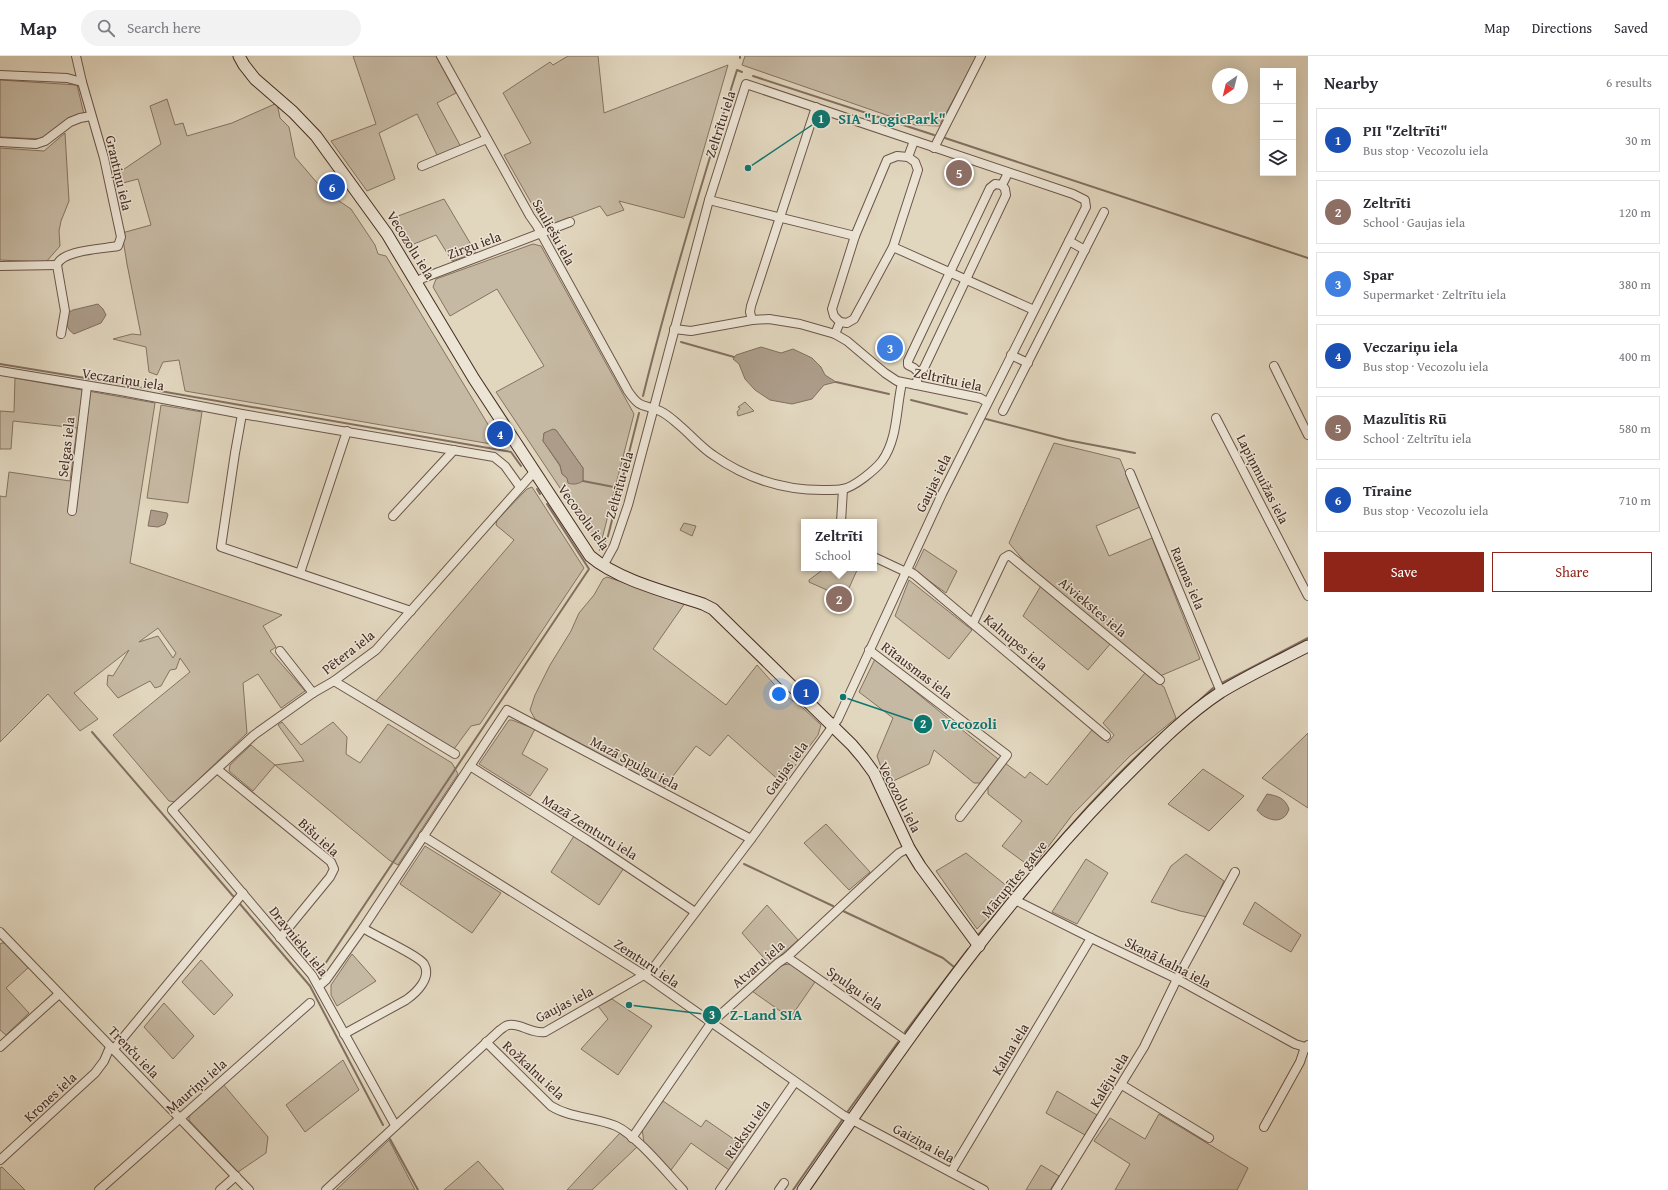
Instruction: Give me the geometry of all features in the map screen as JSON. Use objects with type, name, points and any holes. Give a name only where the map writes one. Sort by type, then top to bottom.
[{"type":"street","name":"Grantiņu iela","points":[[57,265],[58,261],[69,254],[118,246],[121,237],[104,158],[91,116],[76,56]]},
{"type":"street","name":"Vecozolu iela","points":[[239,56],[244,65],[256,79],[293,112],[316,136],[388,234],[474,379],[590,556],[603,566],[627,578],[703,604],[713,610],[833,726],[863,758],[874,773],[909,848],[920,866],[979,946]]},
{"type":"street","name":"Sauliešu iela","points":[[441,56],[628,391],[638,404],[653,409]]},
{"type":"street","points":[[934,148],[982,56]]},
{"type":"street","points":[[0,75],[67,78],[82,82]]},
{"type":"street","name":"Zeltrītu iela","points":[[603,566],[614,546],[621,528],[709,200],[746,84],[1082,198]]},
{"type":"street","points":[[752,320],[750,312],[751,306],[816,107]]},
{"type":"street","points":[[0,142],[36,144],[45,141],[70,122],[91,116]]},
{"type":"street","points":[[422,166],[487,139]]},
{"type":"street","points":[[908,157],[914,141]]},
{"type":"street","points":[[897,156],[908,157],[915,162],[918,170],[893,247],[854,318],[847,323],[840,322],[834,316],[832,309],[855,236],[887,160],[897,156]]},
{"type":"street","points":[[1002,185],[1008,172]]},
{"type":"street","points":[[916,385],[919,373],[924,368],[1006,195],[1005,189],[1002,185],[995,184],[990,188],[908,361],[908,365],[919,373]]},
{"type":"street","name":"Gaujas iela","points":[[326,1190],[500,1030],[509,1025],[517,1026],[537,1033],[545,1032],[644,975],[654,966],[696,912],[833,726],[907,571],[935,508],[1086,207],[1085,200],[1082,198]]},
{"type":"street","points":[[709,200],[855,236]]},
{"type":"street","points":[[1003,411],[1104,212]]},
{"type":"street","name":"Zirgu iela","points":[[416,282],[570,222]]},
{"type":"street","points":[[1069,241],[1085,250]]},
{"type":"street","points":[[893,247],[1034,310]]},
{"type":"street","points":[[0,266],[57,265],[65,311],[61,334]]},
{"type":"street","name":"Zeltrītu iela","points":[[674,329],[691,331],[752,320],[769,319],[800,324],[835,334],[847,341],[885,373],[897,381],[980,398],[987,402]]},
{"type":"street","points":[[835,334],[840,322]]},
{"type":"street","points":[[1011,355],[1028,363]]},
{"type":"street","points":[[1274,366],[1308,435]]},
{"type":"street","name":"Veczariņu iela","points":[[0,371],[494,457],[505,466],[520,487]]},
{"type":"street","name":"Zeltrītu iela","points":[[653,409],[668,415],[713,455],[755,478],[792,488],[820,490],[843,489],[854,484],[875,469],[882,462],[888,452],[895,429],[902,383]]},
{"type":"street","name":"Selgas iela","points":[[72,511],[87,386]]},
{"type":"street","points":[[242,414],[221,547],[411,611]]},
{"type":"street","name":"Lapiņmuižas iela","points":[[1216,418],[1308,596]]},
{"type":"street","points":[[300,573],[347,431]]},
{"type":"street","points":[[393,516],[454,450]]},
{"type":"street","name":"Pētera iela","points":[[172,810],[254,735],[313,693],[334,681],[376,650],[534,472]]},
{"type":"street","name":"Raunas iela","points":[[1130,474],[1221,692]]},
{"type":"street","points":[[841,519],[843,489]]},
{"type":"street","name":"Aiviekstes iela","points":[[973,623],[1004,558],[1009,554],[1160,680]]},
{"type":"street","name":"Kalnupes iela","points":[[877,558],[915,575],[1106,736]]},
{"type":"street","name":"Mārupītes gatve","points":[[803,1190],[907,1041],[1015,900],[1078,825],[1125,777],[1185,720],[1221,692],[1308,646]]},
{"type":"street","name":"Rītausmas iela","points":[[869,650],[1007,755],[960,817]]},
{"type":"street","points":[[280,651],[313,693]]},
{"type":"street","points":[[334,681],[455,754]]},
{"type":"street","name":"Mazā Spulgu iela","points":[[470,766],[507,710],[751,839]]},
{"type":"street","points":[[319,986],[326,980],[363,928],[470,766]]},
{"type":"street","name":"Mazā Zemturu iela","points":[[470,766],[596,845],[696,912]]},
{"type":"street","name":"Bišu iela","points":[[217,769],[331,862],[334,869],[330,877],[280,938]]},
{"type":"street","name":"Dravnieku iela","points":[[172,810],[312,975],[395,1125]]},
{"type":"street","name":"Zemturu iela","points":[[423,836],[644,975],[795,1082],[843,1115],[852,1119]]},
{"type":"street","name":"Atvaru iela","points":[[632,1138],[711,1023],[787,956],[899,853],[909,848]]},
{"type":"street","name":"Kalēju iela","points":[[1056,1190],[1144,1047],[1177,979],[1234,872]]},
{"type":"street","name":"Krones iela","points":[[0,1160],[94,1074],[112,1048],[243,893]]},
{"type":"street","name":"Skaņā kalna iela","points":[[1015,900],[1177,979],[1295,1044],[1307,1047]]},
{"type":"street","points":[[344,1034],[412,996],[426,975],[423,964],[414,957],[363,928]]},
{"type":"street","name":"Trenču iela","points":[[1,934],[180,1117],[249,1190]]},
{"type":"street","name":"Kalna iela","points":[[951,1172],[1091,938]]},
{"type":"street","name":"Spulgu iela","points":[[787,956],[907,1041]]},
{"type":"street","points":[[0,1048],[59,994]]},
{"type":"street","name":"Mauriņu iela","points":[[99,1190],[310,1003]]},
{"type":"street","name":"Rožkalnu iela","points":[[486,1042],[551,1106],[560,1112],[605,1122],[617,1127],[632,1138],[683,1190]]},
{"type":"street","points":[[1264,1127],[1307,1047]]},
{"type":"street","name":"Riekstu iela","points":[[720,1190],[795,1082]]},
{"type":"street","points":[[1122,1085],[1209,1138]]},
{"type":"street","name":"Gaiziņa iela","points":[[852,1119],[984,1190]]},
{"type":"street","points":[[220,1190],[236,1176]]},
{"type":"street","points":[[779,1190],[784,1183]]},
{"type":"shaded area","points":[[353,56],[436,56],[456,93],[437,103],[461,147],[437,155],[417,114],[379,133],[395,179],[367,191],[331,141],[376,124]]},
{"type":"shaded area","points":[[568,56],[598,56],[604,113],[728,65],[684,218],[619,201],[624,210],[607,216],[600,206],[545,227],[504,155],[531,143],[503,93],[550,62],[553,65]]},
{"type":"shaded area","points":[[745,56],[977,56],[939,126],[915,125],[742,65]]},
{"type":"shaded area","points":[[0,80],[77,85],[84,114],[70,119],[41,139],[0,137]]},
{"type":"shaded area","points":[[167,99],[175,125],[183,123],[187,136],[232,123],[277,103],[280,118],[289,127],[295,157],[324,191],[351,209],[375,245],[378,254],[386,256],[495,436],[491,444],[185,391],[179,360],[163,362],[157,375],[149,372],[146,347],[113,339],[132,334],[141,335],[122,233],[151,225],[138,179],[112,186],[111,178],[161,144],[150,106]]},
{"type":"shaded area","points":[[65,133],[69,201],[61,221],[59,231],[60,246],[46,262],[0,260],[0,148],[44,151]]},
{"type":"shaded area","points":[[444,199],[476,253],[452,261],[436,235],[409,246],[390,219]]},
{"type":"shaded area","points":[[533,244],[541,246],[634,414],[602,539],[598,545],[496,392],[544,366],[497,289],[450,316],[433,287],[436,279]],"holes":[[[556,430],[583,468],[583,481],[567,478],[562,474],[560,466],[543,441],[544,433]]]},
{"type":"shaded area","points":[[98,304],[106,315],[101,323],[74,334],[69,330],[67,325],[67,313],[73,310]]},
{"type":"shaded area","points":[[761,347],[781,353],[793,349],[812,358],[821,367],[825,375],[836,382],[824,385],[812,399],[792,404],[770,400],[755,390],[745,379],[739,364],[733,359],[736,355]]},
{"type":"shaded area","points":[[15,378],[155,403],[130,563],[282,615],[263,626],[276,647],[270,651],[305,691],[281,708],[258,674],[243,683],[247,733],[175,802],[169,801],[113,735],[190,672],[180,658],[176,669],[170,670],[161,686],[155,688],[150,681],[118,698],[107,685],[108,675],[113,676],[129,650],[74,693],[98,719],[80,731],[48,694],[0,742],[0,496],[6,497],[9,472],[70,481],[77,428],[13,421],[11,449],[0,449],[0,411],[14,412]],"holes":[[[158,628],[176,653],[173,658],[158,636],[139,642]]]},
{"type":"shaded area","points":[[745,402],[754,411],[738,416],[737,412],[740,408],[738,407]]},
{"type":"shaded area","points":[[161,405],[202,412],[188,503],[147,498]]},
{"type":"shaded area","points":[[553,429],[556,430],[583,468],[583,481],[574,484],[568,483],[567,478],[562,474],[560,465],[543,441],[544,433]]},
{"type":"shaded area","points":[[1054,443],[1120,459],[1140,507],[1096,526],[1109,556],[1152,538],[1200,659],[1160,676],[1029,567],[1009,543]]},
{"type":"shaded area","points":[[532,487],[584,568],[480,724],[471,726],[454,749],[376,701],[514,540],[496,525],[497,520],[527,489]]},
{"type":"shaded area","points":[[151,510],[167,513],[168,515],[165,524],[158,527],[148,526]]},
{"type":"shaded area","points":[[684,523],[696,526],[692,536],[680,530]]},
{"type":"shaded area","points":[[924,549],[957,571],[946,593],[914,570]]},
{"type":"shaded area","points":[[821,571],[857,571],[849,588],[843,594],[838,595],[809,582],[809,580]]},
{"type":"shaded area","points":[[607,577],[685,603],[653,649],[726,705],[757,665],[781,692],[804,709],[821,725],[818,735],[782,783],[728,735],[710,756],[696,746],[664,788],[535,719],[530,710],[535,695],[550,665],[571,631],[579,613],[594,595],[603,579]]},
{"type":"shaded area","points":[[909,580],[972,630],[949,659],[895,616]]},
{"type":"shaded area","points":[[1042,584],[1111,643],[1088,670],[1023,616]]},
{"type":"shaded area","points":[[875,659],[998,759],[980,783],[974,783],[934,750],[929,764],[887,784],[877,756],[893,718],[859,692]]},
{"type":"shaded area","points":[[1145,673],[1164,687],[1176,718],[1130,756],[1073,814],[1032,868],[1002,846],[1022,821],[988,794],[988,786],[1005,763],[1025,778],[1030,772],[1047,785],[1092,730],[1108,743],[1114,735],[1103,723]]},
{"type":"shaded area","points":[[509,720],[535,729],[522,754],[548,769],[530,796],[479,764]]},
{"type":"shaded area","points":[[282,722],[301,745],[333,722],[347,737],[346,754],[360,763],[388,724],[452,763],[458,774],[398,865],[389,860],[275,765],[304,761],[278,725]]},
{"type":"shaded area","points":[[1308,733],[1308,808],[1262,778]]},
{"type":"shaded area","points":[[251,745],[275,765],[253,791],[229,771],[230,765]]},
{"type":"shaded area","points":[[1203,769],[1244,796],[1209,831],[1168,804]]},
{"type":"shaded area","points":[[1267,794],[1278,797],[1287,805],[1289,809],[1287,814],[1281,819],[1269,819],[1257,810]]},
{"type":"shaded area","points":[[826,824],[870,872],[849,890],[804,843]]},
{"type":"shaded area","points":[[574,836],[624,868],[599,905],[551,872]]},
{"type":"shaded area","points":[[425,846],[501,893],[472,933],[400,884]]},
{"type":"shaded area","points":[[966,853],[1013,891],[977,929],[936,871]]},
{"type":"shaded area","points":[[1186,854],[1224,881],[1207,917],[1151,902],[1171,866]]},
{"type":"shaded area","points":[[1086,859],[1108,873],[1077,924],[1052,912]]},
{"type":"shaded area","points":[[1255,902],[1301,935],[1291,952],[1243,924]]},
{"type":"shaded area","points":[[767,905],[798,940],[770,965],[742,933]]},
{"type":"shaded area","points":[[6,943],[29,967],[6,988],[29,1013],[6,1035],[0,1030],[0,944]]},
{"type":"shaded area","points":[[352,954],[376,981],[337,1006],[331,995],[331,985]]},
{"type":"shaded area","points":[[201,960],[233,995],[214,1015],[182,982]]},
{"type":"shaded area","points":[[791,964],[815,982],[790,1018],[752,991],[782,965]]},
{"type":"shaded area","points":[[612,999],[652,1026],[618,1075],[581,1049],[608,1019],[598,1006]]},
{"type":"shaded area","points":[[164,1003],[194,1036],[173,1059],[144,1027]]},
{"type":"shaded area","points":[[343,1060],[359,1090],[305,1132],[286,1105]]},
{"type":"shaded area","points":[[222,1083],[268,1137],[266,1153],[238,1172],[189,1120],[189,1111]]},
{"type":"shaded area","points":[[1057,1091],[1097,1115],[1085,1135],[1046,1113]]},
{"type":"shaded area","points":[[663,1101],[701,1127],[706,1120],[745,1147],[729,1170],[691,1143],[671,1170],[644,1143],[642,1128]]},
{"type":"shaded area","points":[[1159,1114],[1248,1168],[1237,1190],[1115,1190],[1130,1164],[1094,1141],[1110,1118],[1145,1139]]},
{"type":"shaded area","points":[[620,1133],[637,1147],[592,1190],[567,1190]]},
{"type":"shaded area","points":[[389,1140],[415,1190],[336,1190]]},
{"type":"shaded area","points":[[478,1161],[504,1190],[444,1190]]},
{"type":"shaded area","points":[[1041,1165],[1059,1176],[1050,1190],[1026,1190]]},
{"type":"shaded area","points":[[2,1167],[25,1190],[0,1190],[0,1168]]},
{"type":"waterway","points":[[643,396],[687,232],[737,70],[742,72]]},
{"type":"waterway","points":[[753,76],[934,135]]},
{"type":"waterway","points":[[945,138],[1308,258]]},
{"type":"waterway","points":[[681,342],[734,357]]},
{"type":"waterway","points":[[0,364],[152,389]]},
{"type":"waterway","points":[[836,382],[889,394]]},
{"type":"waterway","points":[[160,391],[511,452],[521,466]]},
{"type":"waterway","points":[[911,400],[967,414]]},
{"type":"waterway","points":[[600,550],[608,536],[639,413]]},
{"type":"waterway","points":[[986,419],[1067,440],[1135,453]]},
{"type":"waterway","points":[[583,481],[619,488]]},
{"type":"waterway","points":[[537,489],[540,494]]},
{"type":"waterway","points":[[319,973],[589,569],[547,504]]},
{"type":"waterway","points":[[1222,683],[1308,638]]},
{"type":"waterway","points":[[1190,709],[1213,688]]},
{"type":"waterway","points":[[92,732],[233,896]]},
{"type":"waterway","points":[[1033,869],[1111,781],[1162,733]]},
{"type":"waterway","points":[[744,864],[833,906]]},
{"type":"waterway","points":[[979,934],[1023,881]]},
{"type":"waterway","points":[[240,904],[310,986],[383,1125]]},
{"type":"waterway","points":[[843,911],[943,958],[954,967]]},
{"type":"waterway","points":[[905,1032],[968,949]]},
{"type":"waterway","points":[[848,1111],[898,1042]]},
{"type":"waterway","points":[[793,1190],[842,1120]]},
{"type":"waterway","points":[[390,1139],[418,1190]]},
{"type":"place","name":"SIA \"LogicPark\"","points":[[748,168]]},
{"type":"place","name":"Mazulītis Rū","points":[[959,173]]},
{"type":"place","name":"Tīraine","points":[[332,187]]},
{"type":"place","name":"Spar","points":[[890,348]]},
{"type":"place","name":"Veczariņu iela","points":[[500,434]]},
{"type":"place","name":"Zeltrīti","points":[[839,599]]},
{"type":"place","name":"PII \"Zeltrīti\"","points":[[806,692]]},
{"type":"place","name":"Vecozoli","points":[[843,697]]},
{"type":"place","name":"Z-Land SIA","points":[[629,1005]]}]
